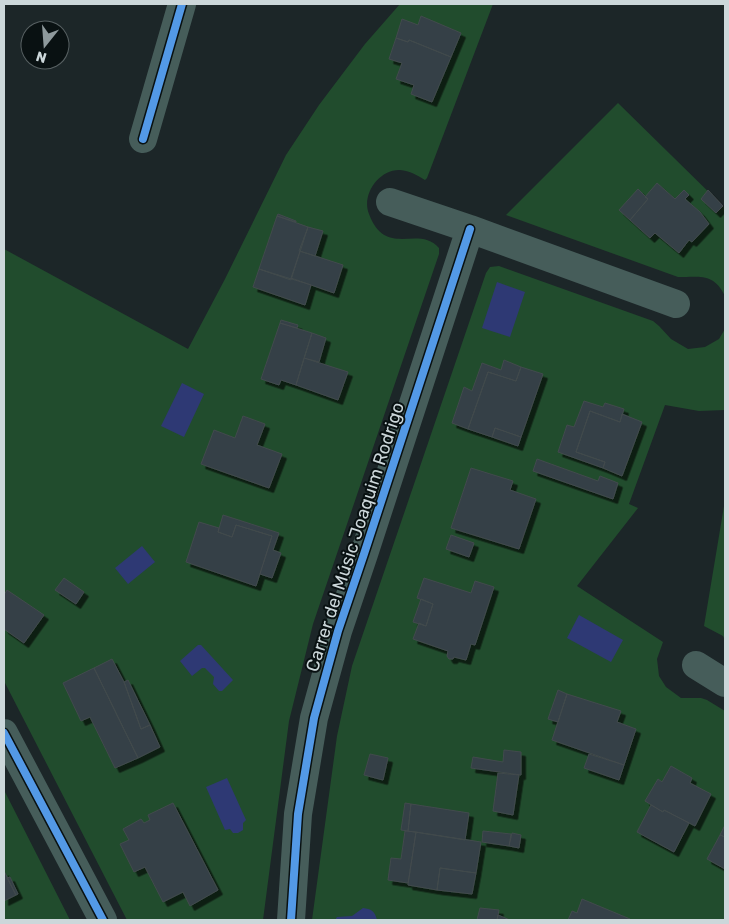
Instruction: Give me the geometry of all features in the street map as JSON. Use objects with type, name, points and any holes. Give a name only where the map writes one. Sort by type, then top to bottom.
[{"type":"street","points":[[143,139],[182,4]]},
{"type":"street","points":[[390,202],[676,304]]},
{"type":"street","name":"Carrer del Músic Joaquim Rodrigo","points":[[291,920],[298,814],[317,708],[338,631],[470,229]]},
{"type":"street","points":[[696,665],[725,683]]},
{"type":"street","points":[[4,733],[102,920]]},
{"type":"green space","points":[[400,4],[493,4],[427,178],[425,180],[400,170],[392,171],[379,178],[370,191],[367,207],[369,214],[376,227],[384,235],[393,238],[431,241],[439,248],[439,254],[313,624],[289,721],[263,920],[127,920],[4,681],[4,249],[188,349],[286,155],[319,105],[365,44]]},
{"type":"green space","points":[[618,103],[725,208],[725,296],[716,283],[706,278],[678,277],[506,215]]},
{"type":"green space","points":[[499,266],[653,321],[671,339],[688,349],[705,347],[719,339],[725,329],[725,410],[699,411],[665,405],[629,504],[638,508],[577,586],[663,642],[657,659],[659,676],[666,687],[681,698],[701,698],[725,711],[725,920],[312,920],[337,736],[352,666],[486,273],[490,267]]},
{"type":"green space","points":[[725,500],[725,640],[723,636],[704,626]]},
{"type":"green space","points":[[4,790],[70,920],[4,920]]},
{"type":"water","points":[[497,282],[525,292],[510,337],[482,328]]},
{"type":"water","points":[[182,383],[204,394],[184,437],[161,426]]},
{"type":"water","points":[[142,546],[155,562],[128,584],[115,568]]},
{"type":"water","points":[[579,615],[623,640],[611,662],[567,638]]},
{"type":"water","points":[[198,645],[201,645],[233,680],[222,691],[219,691],[213,684],[214,677],[205,668],[202,668],[192,676],[180,661]]},
{"type":"water","points":[[227,778],[246,820],[243,823],[243,830],[238,833],[233,833],[230,829],[225,830],[206,787]]},
{"type":"water","points":[[363,908],[372,911],[377,920],[335,920],[337,917],[352,916]]},
{"type":"building","points":[[421,16],[461,33],[451,57],[409,40],[408,42],[396,38],[402,19],[418,25]]},
{"type":"building","points":[[396,38],[408,42],[409,40],[451,57],[432,102],[411,94],[414,85],[396,79],[402,63],[389,59]]},
{"type":"building","points":[[657,183],[675,199],[684,190],[689,195],[685,199],[700,212],[709,224],[692,242],[689,240],[679,253],[655,233],[650,238],[630,220],[648,199],[645,197]]},
{"type":"building","points":[[638,189],[648,199],[630,220],[619,210]]},
{"type":"building","points":[[708,190],[723,206],[716,213],[701,199]]},
{"type":"building","points":[[278,214],[296,221],[296,222],[277,216]]},
{"type":"building","points":[[277,216],[308,227],[291,280],[259,269]]},
{"type":"building","points":[[308,227],[323,231],[315,256],[299,251]]},
{"type":"building","points":[[300,251],[343,265],[334,293],[291,278]]},
{"type":"building","points":[[259,269],[311,285],[305,305],[253,287]]},
{"type":"building","points":[[281,320],[298,325],[297,328],[280,323]]},
{"type":"building","points":[[280,323],[312,333],[296,385],[281,380],[279,385],[261,379]]},
{"type":"building","points":[[312,333],[326,338],[319,362],[304,358]]},
{"type":"building","points":[[304,358],[348,372],[338,400],[296,385]]},
{"type":"building","points":[[504,360],[521,367],[516,381],[488,372],[468,429],[452,423],[464,387],[472,391],[482,363],[501,370]]},
{"type":"building","points":[[521,367],[543,374],[521,437],[495,428],[492,437],[468,429],[488,372],[516,381]]},
{"type":"building","points":[[584,401],[603,407],[605,403],[624,409],[620,422],[590,411],[576,452],[605,462],[603,468],[558,452],[567,425],[574,427]]},
{"type":"building","points":[[590,411],[620,422],[622,414],[642,422],[622,476],[603,468],[605,462],[576,452]]},
{"type":"building","points":[[243,416],[265,424],[257,445],[282,454],[269,488],[201,464],[214,430],[235,438]]},
{"type":"building","points":[[495,428],[521,437],[518,446],[492,437]]},
{"type":"building","points":[[537,459],[598,481],[600,476],[618,483],[613,499],[533,471]]},
{"type":"building","points":[[471,468],[513,481],[510,490],[536,499],[519,549],[451,528]]},
{"type":"building","points":[[223,515],[279,533],[273,550],[281,553],[272,578],[260,574],[272,536],[236,525],[232,537],[218,532]]},
{"type":"building","points":[[199,522],[219,528],[218,532],[232,537],[236,525],[272,536],[256,586],[186,562]]},
{"type":"building","points":[[451,535],[474,543],[469,557],[446,549]]},
{"type":"building","points":[[64,578],[84,592],[76,604],[55,590]]},
{"type":"building","points":[[424,578],[471,593],[475,581],[494,587],[475,645],[471,644],[466,660],[454,657],[449,659],[447,656],[448,651],[413,639],[419,623],[426,626],[433,604],[417,598]]},
{"type":"building","points":[[7,590],[44,615],[24,643],[4,629],[4,595]]},
{"type":"building","points":[[421,599],[433,604],[426,626],[413,622]]},
{"type":"building","points":[[112,659],[124,682],[141,729],[150,725],[160,747],[138,758],[94,668]]},
{"type":"building","points":[[94,668],[138,758],[115,768],[90,717],[81,721],[63,683]]},
{"type":"building","points":[[128,680],[150,725],[141,729],[124,682]]},
{"type":"building","points":[[558,690],[567,694],[558,722],[548,719]]},
{"type":"building","points":[[567,694],[621,711],[617,722],[636,729],[624,765],[552,740]]},
{"type":"building","points":[[504,750],[521,752],[521,775],[471,768],[473,757],[503,762]]},
{"type":"building","points":[[370,754],[388,758],[383,780],[364,775]]},
{"type":"building","points":[[589,754],[624,765],[619,780],[584,768]]},
{"type":"building","points":[[671,766],[692,778],[690,783],[711,794],[695,826],[664,810],[663,812],[645,801],[658,779],[662,782]]},
{"type":"building","points":[[498,773],[519,775],[513,815],[493,811]]},
{"type":"building","points":[[173,803],[218,890],[190,906],[183,892],[163,902],[145,867],[134,872],[120,844],[129,840],[123,829],[141,819],[144,823],[150,820],[148,815]]},
{"type":"building","points":[[405,803],[411,804],[408,831],[401,830]]},
{"type":"building","points":[[411,804],[469,813],[465,840],[408,831]]},
{"type":"building","points":[[651,805],[689,823],[674,852],[637,832]]},
{"type":"building","points":[[725,825],[725,837],[720,835]]},
{"type":"building","points":[[405,831],[416,832],[408,883],[388,880],[391,858],[401,859]]},
{"type":"building","points":[[483,831],[511,834],[509,846],[482,842]]},
{"type":"building","points":[[416,832],[481,842],[476,873],[440,868],[437,890],[408,885]]},
{"type":"building","points":[[512,833],[521,835],[519,848],[509,846]]},
{"type":"building","points":[[720,835],[725,837],[725,869],[707,859]]},
{"type":"building","points":[[440,868],[476,873],[472,894],[437,890]]},
{"type":"building","points":[[4,871],[16,895],[4,901]]},
{"type":"building","points":[[10,877],[18,894],[16,895],[7,878]]},
{"type":"building","points":[[582,899],[630,919],[568,920],[572,911],[577,913]]},
{"type":"building","points":[[480,908],[499,910],[497,920],[477,920]]},
{"type":"building","points":[[498,915],[510,920],[497,920]]},
{"type":"cycle path","points":[[143,139],[182,4]]},
{"type":"cycle path","points":[[291,920],[298,814],[314,718],[338,631],[470,229]]},
{"type":"cycle path","points":[[4,733],[103,920]]}]
